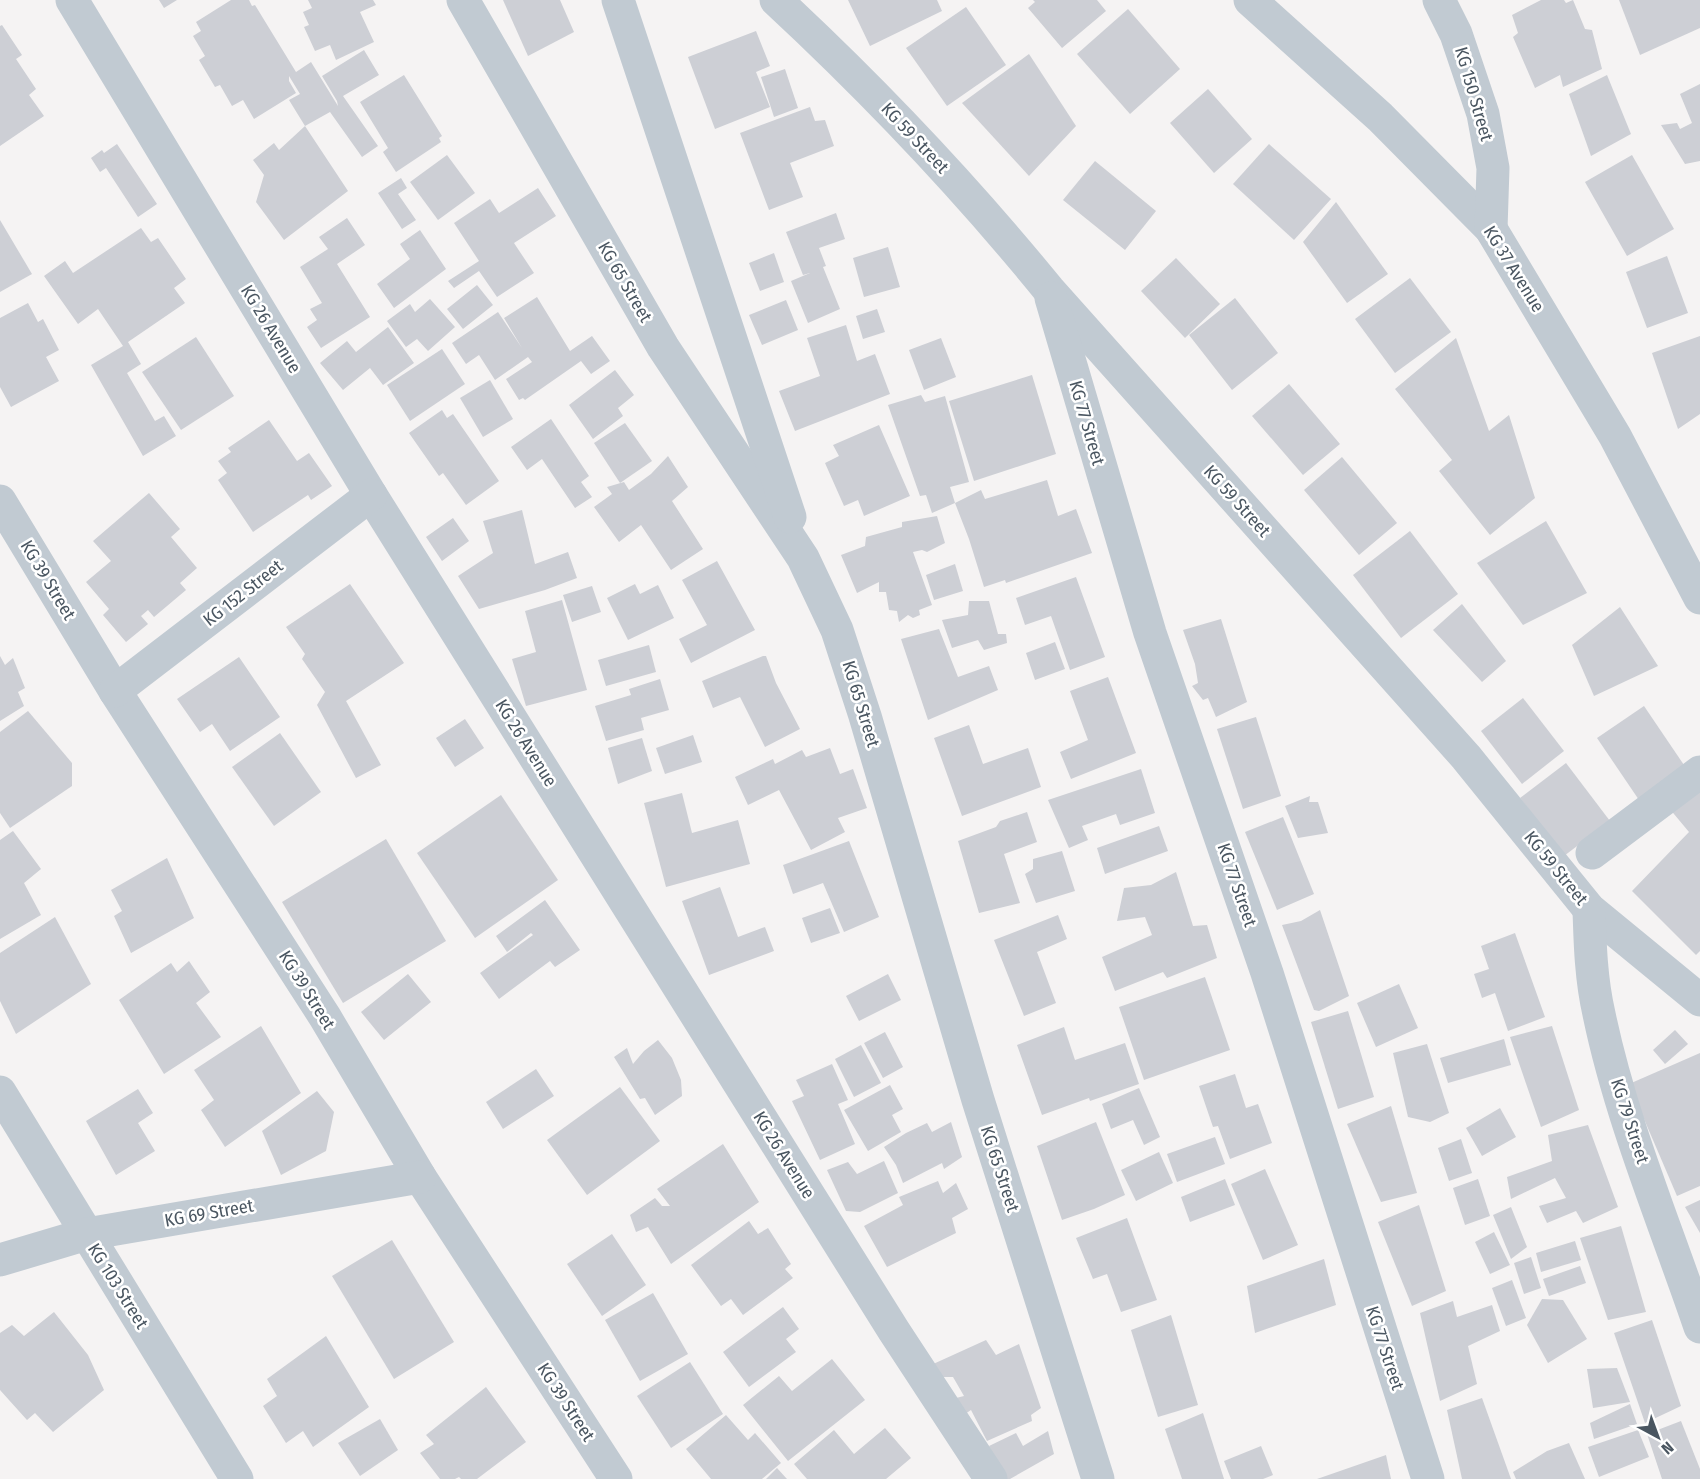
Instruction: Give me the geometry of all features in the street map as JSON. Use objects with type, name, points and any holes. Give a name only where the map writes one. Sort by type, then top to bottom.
[{"type":"street","name":"KG 26 Avenue","points":[[72,0],[370,495],[875,1300],[991,1479]]},
{"type":"street","name":"KG 65 Street","points":[[464,0],[663,347],[803,558],[837,630],[862,706],[978,1100],[1098,1479]]},
{"type":"street","points":[[618,0],[803,558]]},
{"type":"street","name":"KG 59 Street","points":[[776,0],[891,111],[1006,238],[1049,290],[1466,758],[1589,909],[1700,999]]},
{"type":"street","name":"KG 37 Avenue","points":[[1250,0],[1380,117],[1491,229],[1615,436],[1700,598]]},
{"type":"street","name":"KG 150 Street","points":[[1439,0],[1456,34],[1484,114],[1493,168],[1491,229]]},
{"type":"street","name":"KG 77 Street","points":[[1049,290],[1150,633],[1267,973],[1428,1479]]},
{"type":"street","name":"KG 152 Street","points":[[115,691],[370,495]]},
{"type":"street","name":"KG 39 Street","points":[[0,501],[115,691],[325,1017],[420,1177],[616,1479]]},
{"type":"street","points":[[1592,853],[1700,772]]},
{"type":"street","name":"KG 79 Street","points":[[1589,909],[1591,961],[1598,1013],[1621,1101],[1700,1327]]},
{"type":"street","name":"KG 103 Street","points":[[0,1092],[237,1479]]},
{"type":"street","name":"KG 69 Street","points":[[0,1260],[87,1234],[420,1177]]},
{"type":"building","points":[[159,0],[177,0],[164,8]]},
{"type":"building","points":[[231,0],[249,0],[252,6],[255,5],[296,72],[311,62],[338,106],[322,76],[364,50],[379,75],[343,96],[378,146],[362,157],[330,112],[305,126],[289,100],[300,94],[289,76],[289,81],[296,93],[254,119],[243,100],[232,106],[220,85],[215,87],[199,60],[205,56],[193,36],[201,31],[196,22]]},
{"type":"building","points":[[308,0],[373,0],[376,5],[360,12],[374,42],[336,60],[330,45],[315,51],[304,27],[309,25],[303,12],[312,8]]},
{"type":"building","points":[[503,0],[560,0],[574,32],[528,56]]},
{"type":"building","points":[[848,0],[937,0],[942,11],[870,46]]},
{"type":"building","points":[[1033,0],[1097,0],[1106,11],[1062,48],[1028,8],[1035,2]]},
{"type":"building","points":[[1541,0],[1564,0],[1566,3],[1573,0],[1585,29],[1592,30],[1602,69],[1563,87],[1560,75],[1535,88],[1513,37],[1518,33],[1512,15]]},
{"type":"building","points":[[1619,0],[1700,0],[1700,28],[1640,55]]},
{"type":"building","points":[[966,7],[1006,65],[947,106],[906,48]]},
{"type":"building","points":[[1128,9],[1180,69],[1130,114],[1077,54]]},
{"type":"building","points":[[2,25],[22,55],[16,59],[36,89],[29,95],[44,116],[0,146],[0,26]]},
{"type":"building","points":[[756,31],[770,66],[756,72],[770,107],[715,129],[688,57]]},
{"type":"building","points":[[1029,54],[1076,126],[1029,176],[962,103]]},
{"type":"building","points":[[785,69],[798,108],[774,117],[761,77]]},
{"type":"building","points":[[404,75],[442,136],[439,138],[441,142],[396,172],[383,152],[388,148],[360,102]]},
{"type":"building","points":[[1607,75],[1631,134],[1591,156],[1569,94]]},
{"type":"building","points":[[1700,84],[1700,161],[1685,164],[1661,125],[1677,123],[1680,129],[1692,123],[1680,94]]},
{"type":"building","points":[[1208,89],[1252,139],[1214,173],[1170,123]]},
{"type":"building","points":[[810,107],[815,121],[825,120],[834,146],[790,163],[803,197],[769,210],[740,133]]},
{"type":"building","points":[[305,126],[348,191],[284,240],[256,202],[264,175],[253,160],[274,143],[279,150]]},
{"type":"building","points":[[117,144],[157,204],[138,217],[106,168],[100,172],[91,158],[102,150],[104,153]]},
{"type":"building","points":[[1269,144],[1331,199],[1294,240],[1233,184]]},
{"type":"building","points":[[447,155],[475,193],[438,220],[410,182]]},
{"type":"building","points":[[1632,155],[1674,229],[1627,256],[1585,182]]},
{"type":"building","points":[[1095,161],[1156,211],[1125,250],[1063,200]]},
{"type":"building","points":[[401,178],[407,188],[398,194],[416,220],[402,229],[378,193]]},
{"type":"building","points":[[538,188],[556,216],[514,243],[534,273],[497,297],[479,271],[454,288],[448,281],[479,261],[454,223],[490,199],[499,213]]},
{"type":"building","points":[[1336,202],[1388,274],[1347,303],[1303,242]]},
{"type":"building","points":[[836,213],[845,239],[819,248],[826,266],[823,267],[840,309],[808,323],[791,281],[810,273],[803,275],[786,232]]},
{"type":"building","points":[[347,218],[365,245],[337,264],[370,317],[321,348],[307,327],[317,320],[310,309],[322,303],[300,267],[328,249],[319,237]]},
{"type":"building","points":[[0,220],[32,274],[0,292]]},
{"type":"building","points":[[141,228],[151,242],[158,238],[186,279],[174,288],[185,303],[128,342],[141,364],[127,373],[155,421],[164,416],[176,436],[143,456],[91,365],[123,346],[98,309],[78,324],[44,276],[65,261],[73,273]]},
{"type":"building","points":[[420,230],[446,269],[394,308],[377,284],[410,259],[400,244]]},
{"type":"building","points":[[888,247],[900,287],[864,297],[853,258]]},
{"type":"building","points":[[774,253],[784,282],[760,291],[749,263]]},
{"type":"building","points":[[1667,256],[1688,313],[1647,328],[1626,272]]},
{"type":"building","points":[[1176,258],[1220,304],[1185,338],[1141,291]]},
{"type":"building","points":[[1410,278],[1451,332],[1395,373],[1355,319]]},
{"type":"building","points":[[477,285],[493,305],[463,329],[447,309]]},
{"type":"building","points":[[537,297],[570,351],[592,336],[610,361],[591,374],[581,361],[525,400],[523,398],[519,400],[506,379],[532,362],[528,357],[495,380],[479,355],[466,364],[452,343],[498,312],[522,348],[504,318]]},
{"type":"building","points":[[1235,298],[1278,353],[1232,390],[1189,335]]},
{"type":"building","points":[[430,299],[455,327],[428,351],[417,339],[406,347],[387,321],[410,304],[415,312]]},
{"type":"building","points":[[786,300],[798,330],[762,345],[749,315]]},
{"type":"building","points":[[28,303],[38,322],[43,319],[59,350],[46,357],[59,381],[11,407],[0,387],[0,318]]},
{"type":"building","points":[[877,309],[885,332],[863,339],[856,316]]},
{"type":"building","points":[[846,325],[857,361],[875,354],[890,394],[795,431],[779,391],[820,376],[807,338]]},
{"type":"building","points":[[388,327],[414,363],[383,385],[370,368],[343,390],[320,363],[347,341],[356,352]]},
{"type":"building","points":[[1700,336],[1700,414],[1678,429],[1652,353]]},
{"type":"building","points":[[196,337],[234,396],[181,430],[142,372]]},
{"type":"building","points":[[941,338],[956,377],[924,390],[909,350]]},
{"type":"building","points":[[1456,338],[1489,431],[1509,415],[1535,498],[1490,535],[1439,471],[1452,460],[1395,389]]},
{"type":"building","points":[[442,349],[465,384],[410,421],[387,385]]},
{"type":"building","points":[[615,370],[634,395],[618,408],[623,416],[593,439],[569,405]]},
{"type":"building","points":[[1032,375],[1056,454],[974,481],[949,401]]},
{"type":"building","points":[[490,380],[513,419],[483,437],[460,398]]},
{"type":"building","points":[[1289,384],[1340,444],[1303,475],[1252,416]]},
{"type":"building","points":[[921,395],[925,402],[945,396],[969,482],[950,487],[955,503],[932,513],[926,495],[920,496],[888,405]]},
{"type":"building","points":[[442,410],[447,418],[453,414],[499,481],[466,505],[443,473],[439,476],[409,433]]},
{"type":"building","points":[[551,419],[589,476],[581,482],[592,497],[575,508],[542,459],[527,470],[511,447]]},
{"type":"building","points":[[269,420],[297,461],[309,453],[332,486],[311,500],[308,495],[253,532],[218,480],[227,473],[218,461],[231,452],[228,448]]},
{"type":"building","points":[[625,423],[652,461],[620,483],[594,443]]},
{"type":"building","points":[[879,425],[910,496],[864,516],[858,500],[844,506],[825,463],[839,456],[833,445]]},
{"type":"building","points":[[668,456],[688,487],[672,501],[703,549],[671,570],[641,525],[619,542],[594,507],[612,494],[607,487],[624,482],[629,490],[651,474]]},
{"type":"building","points":[[1342,457],[1397,523],[1359,555],[1304,490]]},
{"type":"building","points":[[1047,480],[1058,516],[1076,509],[1092,553],[1006,583],[1005,580],[984,587],[955,503],[981,490],[985,499]]},
{"type":"building","points":[[149,493],[180,529],[171,537],[197,568],[180,583],[186,590],[154,617],[148,610],[141,616],[148,624],[126,642],[103,615],[109,609],[86,582],[111,561],[93,541]]},
{"type":"building","points":[[522,510],[535,564],[568,552],[577,578],[479,609],[458,576],[493,553],[483,521]]},
{"type":"building","points":[[937,516],[945,543],[927,552],[922,550],[913,552],[932,605],[919,610],[920,615],[913,618],[908,615],[899,622],[897,611],[889,610],[886,592],[879,592],[879,582],[857,593],[841,555],[865,546],[866,537],[902,527],[902,522]]},
{"type":"building","points":[[453,518],[469,541],[442,561],[426,537]]},
{"type":"building","points":[[1546,521],[1587,593],[1523,625],[1477,563]]},
{"type":"building","points":[[1410,531],[1458,594],[1401,638],[1353,575]]},
{"type":"building","points":[[717,561],[755,630],[691,663],[679,639],[707,625],[682,580]]},
{"type":"building","points":[[955,564],[963,591],[934,600],[926,575]]},
{"type":"building","points":[[1076,577],[1105,657],[1070,670],[1051,616],[1025,625],[1016,598]]},
{"type":"building","points":[[350,584],[404,663],[346,701],[381,765],[356,778],[317,705],[325,692],[302,659],[305,654],[286,627]]},
{"type":"building","points":[[635,584],[640,594],[658,585],[674,618],[628,640],[607,598]]},
{"type":"building","points":[[592,586],[601,612],[572,622],[563,595]]},
{"type":"building","points":[[562,600],[587,690],[526,706],[512,659],[536,652],[525,611]]},
{"type":"building","points":[[969,601],[989,601],[998,634],[1006,634],[1007,643],[984,650],[978,640],[952,648],[942,620],[968,615]]},
{"type":"building","points":[[1462,604],[1506,661],[1482,682],[1433,630]]},
{"type":"building","points":[[1620,607],[1658,666],[1594,696],[1572,645]]},
{"type":"building","points":[[1221,619],[1247,702],[1216,717],[1208,698],[1203,700],[1192,686],[1198,683],[1195,664],[1183,630]]},
{"type":"building","points":[[939,629],[958,677],[989,666],[998,690],[928,720],[901,639]]},
{"type":"building","points":[[1055,642],[1065,669],[1035,680],[1026,653]]},
{"type":"building","points":[[649,645],[656,672],[606,686],[598,660]]},
{"type":"building","points":[[0,656],[5,665],[13,658],[25,688],[18,692],[24,706],[0,721]]},
{"type":"building","points":[[766,656],[776,683],[800,729],[765,747],[740,697],[713,708],[702,681]]},
{"type":"building","points":[[239,657],[280,717],[230,751],[212,724],[200,732],[177,699]]},
{"type":"building","points":[[1108,677],[1136,753],[1071,779],[1060,752],[1088,740],[1070,691]]},
{"type":"building","points":[[660,679],[669,710],[641,718],[644,730],[606,741],[595,706],[631,695],[629,689]]},
{"type":"building","points":[[1523,698],[1564,751],[1522,784],[1481,731]]},
{"type":"building","points":[[1644,706],[1686,768],[1639,800],[1597,738]]},
{"type":"building","points":[[28,711],[72,763],[72,786],[10,828],[0,813],[0,732]]},
{"type":"building","points":[[1256,717],[1281,796],[1243,809],[1217,729]]},
{"type":"building","points":[[465,719],[484,748],[455,767],[436,738]]},
{"type":"building","points":[[969,725],[983,764],[1028,748],[1041,787],[962,816],[934,738]]},
{"type":"building","points":[[280,733],[321,792],[274,826],[232,767]]},
{"type":"building","points":[[693,735],[702,762],[665,774],[656,748]]},
{"type":"building","points":[[642,738],[652,771],[618,784],[608,748]]},
{"type":"building","points":[[830,748],[840,774],[853,769],[867,808],[838,818],[845,832],[811,850],[779,790],[748,805],[735,777],[773,759],[775,764],[802,750],[806,757]]},
{"type":"building","points":[[1566,763],[1610,821],[1564,856],[1520,798]]},
{"type":"building","points":[[1141,769],[1155,813],[1120,825],[1116,814],[1082,826],[1088,840],[1069,848],[1048,800]]},
{"type":"building","points":[[1700,780],[1700,951],[1696,955],[1632,891],[1689,832],[1669,808]]},
{"type":"building","points":[[682,793],[692,833],[738,820],[750,864],[666,887],[644,803]]},
{"type":"building","points":[[501,795],[558,880],[475,938],[417,853]]},
{"type":"building","points":[[1310,796],[1309,802],[1318,802],[1328,833],[1298,838],[1285,806]]},
{"type":"building","points":[[1027,812],[1037,842],[1004,854],[1020,903],[979,913],[958,841],[996,827],[1000,821]]},
{"type":"building","points":[[1283,817],[1314,894],[1277,910],[1245,832]]},
{"type":"building","points":[[1159,826],[1168,851],[1105,874],[1097,848]]},
{"type":"building","points":[[13,831],[41,869],[24,883],[41,915],[0,939],[0,840]]},
{"type":"building","points":[[386,839],[446,941],[343,1003],[282,902]]},
{"type":"building","points":[[849,841],[879,917],[844,932],[823,883],[793,894],[783,865]]},
{"type":"building","points":[[1062,851],[1075,891],[1036,903],[1025,874],[1033,869],[1033,859]]},
{"type":"building","points":[[167,858],[194,918],[131,953],[114,916],[122,911],[111,890]]},
{"type":"building","points":[[1176,872],[1193,926],[1207,925],[1217,958],[1167,978],[1163,972],[1115,991],[1102,957],[1152,935],[1145,917],[1117,921],[1124,888],[1151,885]]},
{"type":"building","points":[[720,887],[738,937],[765,927],[774,951],[709,975],[682,901]]},
{"type":"building","points":[[545,900],[580,950],[555,967],[550,961],[499,999],[480,973],[533,935],[531,933],[507,952],[496,936]]},
{"type":"building","points":[[830,908],[840,933],[811,943],[802,918]]},
{"type":"building","points":[[1320,910],[1349,996],[1319,1011],[1314,1010],[1282,925],[1301,921]]},
{"type":"building","points":[[1058,915],[1067,939],[1037,952],[1056,1003],[1024,1016],[994,940]]},
{"type":"building","points":[[55,917],[91,984],[16,1034],[0,1001],[0,953]]},
{"type":"building","points":[[1515,933],[1545,1017],[1508,1031],[1495,993],[1482,998],[1474,974],[1489,969],[1481,946]]},
{"type":"building","points":[[189,961],[210,992],[196,1003],[221,1037],[164,1074],[119,1000],[171,963],[177,972]]},
{"type":"building","points":[[408,974],[431,1002],[384,1040],[361,1012]]},
{"type":"building","points":[[888,974],[901,1000],[859,1021],[846,996]]},
{"type":"building","points":[[1205,977],[1230,1050],[1144,1080],[1119,1007]]},
{"type":"building","points":[[1399,984],[1418,1028],[1376,1047],[1357,1003]]},
{"type":"building","points":[[1348,1011],[1374,1097],[1338,1109],[1311,1022]]},
{"type":"building","points":[[261,1026],[301,1093],[225,1147],[201,1110],[214,1100],[194,1070]]},
{"type":"building","points":[[1552,1026],[1579,1110],[1541,1127],[1510,1037]]},
{"type":"building","points":[[1064,1027],[1075,1060],[1125,1043],[1139,1084],[1090,1101],[1089,1098],[1042,1115],[1017,1045]]},
{"type":"building","points":[[1675,1030],[1688,1044],[1665,1064],[1653,1050]]},
{"type":"building","points":[[885,1032],[903,1067],[883,1078],[864,1043]]},
{"type":"building","points":[[1504,1039],[1511,1065],[1448,1083],[1440,1058]]},
{"type":"building","points":[[658,1040],[672,1058],[681,1080],[682,1096],[655,1115],[645,1098],[640,1099],[614,1057],[627,1048],[633,1064]]},
{"type":"building","points":[[1427,1044],[1449,1113],[1430,1122],[1408,1117],[1393,1053]]},
{"type":"building","points":[[861,1045],[881,1083],[854,1097],[835,1059]]},
{"type":"building","points":[[1700,1053],[1700,1186],[1677,1196],[1629,1084]]},
{"type":"building","points":[[832,1064],[848,1100],[838,1104],[855,1144],[820,1160],[792,1101],[804,1096],[796,1080]]},
{"type":"building","points":[[536,1069],[554,1096],[503,1129],[486,1102]]},
{"type":"building","points":[[1235,1074],[1246,1108],[1258,1104],[1272,1143],[1230,1159],[1218,1126],[1213,1127],[1199,1086]]},
{"type":"building","points":[[890,1085],[903,1109],[892,1115],[901,1132],[868,1151],[844,1110]]},
{"type":"building","points":[[620,1087],[660,1141],[587,1195],[547,1140]]},
{"type":"building","points":[[1139,1088],[1160,1137],[1144,1145],[1133,1120],[1111,1129],[1102,1104]]},
{"type":"building","points":[[138,1089],[153,1113],[138,1123],[155,1151],[116,1175],[86,1121]]},
{"type":"building","points":[[317,1091],[334,1112],[326,1151],[281,1175],[262,1131]]},
{"type":"building","points":[[1391,1106],[1417,1193],[1381,1202],[1347,1124]]},
{"type":"building","points":[[1500,1108],[1516,1137],[1482,1156],[1466,1128]]},
{"type":"building","points":[[951,1122],[962,1157],[944,1169],[942,1163],[903,1183],[896,1165],[884,1147],[927,1123],[932,1132]]},
{"type":"building","points":[[1096,1122],[1125,1195],[1062,1220],[1037,1146]]},
{"type":"building","points":[[1588,1125],[1618,1207],[1583,1223],[1576,1211],[1547,1223],[1539,1206],[1566,1198],[1555,1178],[1511,1199],[1507,1177],[1552,1161],[1548,1135]]},
{"type":"building","points":[[1215,1137],[1225,1164],[1177,1182],[1167,1154]]},
{"type":"building","points":[[1461,1139],[1472,1173],[1449,1181],[1438,1148]]},
{"type":"building","points":[[723,1144],[759,1202],[671,1264],[648,1227],[636,1232],[630,1215],[655,1198],[662,1206],[670,1206],[657,1189]]},
{"type":"building","points":[[1159,1152],[1173,1183],[1136,1201],[1121,1170]]},
{"type":"building","points":[[884,1161],[898,1193],[860,1212],[846,1211],[827,1170],[848,1162],[857,1174]]},
{"type":"building","points":[[1265,1169],[1298,1245],[1263,1260],[1231,1184]]},
{"type":"building","points":[[1225,1179],[1235,1205],[1190,1222],[1181,1197]]},
{"type":"building","points":[[1478,1179],[1490,1216],[1465,1225],[1453,1188]]},
{"type":"building","points":[[938,1181],[943,1193],[956,1183],[968,1209],[952,1218],[956,1233],[887,1267],[864,1226],[903,1205],[899,1197]]},
{"type":"building","points":[[1700,1200],[1700,1233],[1685,1207]]},
{"type":"building","points":[[1419,1205],[1446,1291],[1412,1306],[1378,1222]]},
{"type":"building","points":[[1511,1207],[1527,1247],[1511,1259],[1493,1215]]},
{"type":"building","points":[[1127,1218],[1157,1300],[1121,1312],[1107,1274],[1093,1279],[1076,1238]]},
{"type":"building","points":[[749,1221],[758,1234],[768,1228],[791,1264],[785,1269],[793,1278],[743,1315],[731,1299],[721,1306],[691,1265]]},
{"type":"building","points":[[1621,1226],[1646,1312],[1608,1320],[1580,1238]]},
{"type":"building","points":[[1494,1232],[1510,1265],[1490,1274],[1475,1242]]},
{"type":"building","points":[[612,1234],[646,1285],[602,1316],[567,1264]]},
{"type":"building","points":[[392,1240],[454,1342],[394,1379],[332,1276]]},
{"type":"building","points":[[1575,1241],[1581,1260],[1541,1272],[1536,1253]]},
{"type":"building","points":[[1531,1257],[1541,1288],[1524,1294],[1514,1263]]},
{"type":"building","points":[[1324,1259],[1336,1305],[1255,1333],[1247,1286]]},
{"type":"building","points":[[1580,1266],[1586,1283],[1549,1296],[1543,1279]]},
{"type":"building","points":[[1512,1280],[1526,1318],[1506,1326],[1492,1288]]},
{"type":"building","points":[[653,1293],[688,1354],[640,1381],[605,1320]]},
{"type":"building","points":[[1542,1299],[1563,1300],[1587,1339],[1548,1363],[1527,1325]]},
{"type":"building","points":[[1453,1301],[1457,1317],[1492,1305],[1500,1331],[1468,1346],[1477,1384],[1440,1401],[1420,1313]]},
{"type":"building","points":[[783,1307],[799,1329],[786,1339],[796,1352],[749,1387],[723,1352]]},
{"type":"building","points":[[54,1312],[88,1355],[104,1390],[53,1432],[35,1413],[27,1420],[0,1390],[0,1333],[12,1325],[24,1336]]},
{"type":"building","points":[[1171,1315],[1198,1405],[1158,1417],[1131,1330]]},
{"type":"building","points":[[1652,1320],[1681,1406],[1645,1423],[1614,1333]]},
{"type":"building","points":[[326,1336],[369,1407],[313,1447],[303,1431],[286,1443],[263,1406],[277,1396],[267,1379]]},
{"type":"building","points":[[986,1340],[996,1355],[1019,1344],[1041,1408],[1031,1415],[1032,1421],[987,1441],[971,1410],[965,1414],[956,1398],[964,1396],[953,1377],[942,1377],[931,1365]]},
{"type":"building","points":[[832,1359],[865,1400],[788,1461],[743,1405],[779,1376],[792,1391]]},
{"type":"building","points":[[690,1362],[723,1414],[671,1448],[637,1396]]},
{"type":"building","points":[[1617,1368],[1630,1402],[1593,1408],[1587,1369]]},
{"type":"building","points":[[486,1387],[526,1442],[477,1479],[459,1477],[440,1479],[420,1453],[434,1444],[426,1435]]},
{"type":"building","points":[[1482,1398],[1511,1479],[1462,1479],[1447,1410]]},
{"type":"building","points":[[1630,1404],[1637,1424],[1594,1439],[1590,1423]]},
{"type":"building","points":[[1203,1413],[1224,1479],[1182,1479],[1165,1429]]},
{"type":"building","points":[[726,1415],[748,1440],[755,1433],[781,1463],[762,1479],[711,1479],[686,1449]]},
{"type":"building","points":[[380,1419],[398,1450],[360,1476],[338,1443]]},
{"type":"building","points":[[1681,1421],[1700,1469],[1700,1479],[1662,1479],[1647,1434]]},
{"type":"building","points":[[885,1428],[911,1458],[886,1479],[807,1479],[794,1464],[834,1430],[854,1454]]},
{"type":"building","points":[[1638,1430],[1649,1457],[1599,1477],[1588,1447]]},
{"type":"building","points":[[1048,1431],[1054,1454],[1010,1479],[1004,1479],[989,1446],[1016,1433],[1023,1446]]},
{"type":"building","points":[[1569,1443],[1585,1479],[1516,1479],[1513,1472],[1547,1451]]},
{"type":"building","points":[[1261,1446],[1273,1475],[1263,1479],[1231,1479],[1224,1461]]},
{"type":"building","points":[[1386,1455],[1391,1479],[1317,1479]]},
{"type":"building","points":[[777,1468],[787,1479],[766,1479]]}]
